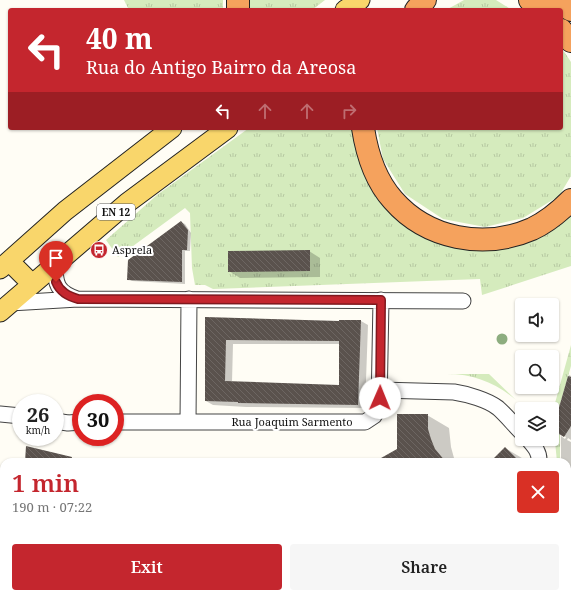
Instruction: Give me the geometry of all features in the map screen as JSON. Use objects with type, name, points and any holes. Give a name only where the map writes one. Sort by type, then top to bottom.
[{"type":"highway","points":[[418,8],[424,0]]},
{"type":"highway","points":[[530,0],[539,8]]},
{"type":"highway","points":[[552,0],[571,10]]},
{"type":"highway","points":[[563,32],[571,41]]},
{"type":"highway","points":[[363,130],[370,159],[375,172],[392,199],[417,222],[445,235],[475,240],[504,238],[520,234],[546,222],[571,200]]},
{"type":"main road","points":[[347,8],[360,0]]},
{"type":"main road","points":[[409,8],[424,0]]},
{"type":"main road","name":"EN 12","points":[[32,284],[5,265],[65,211],[169,130]]},
{"type":"main road","name":"EN 12","points":[[5,304],[32,284],[127,203],[225,130]]},
{"type":"street","points":[[55,264],[56,282],[59,288],[67,295],[78,299]]},
{"type":"street","points":[[5,304],[78,299],[463,301]]},
{"type":"street","points":[[188,422],[189,299]]},
{"type":"street","name":"Rua Joaquim Sarmento","points":[[124,422],[365,422],[374,416],[379,407],[381,300]]},
{"type":"street","points":[[380,390],[462,393],[490,403],[515,426]]},
{"type":"street","points":[[0,414],[12,415]]},
{"type":"street","points":[[535,446],[540,458]]},
{"type":"green space","points":[[124,0],[223,0],[223,8],[128,8]]},
{"type":"green space","points":[[247,0],[325,0],[315,8],[247,8]]},
{"type":"green space","points":[[464,0],[496,0],[509,8],[496,8],[450,8]]},
{"type":"green space","points":[[563,51],[571,62],[571,176],[559,196],[523,218],[485,227],[443,219],[405,194],[383,159],[377,130],[563,130]]},
{"type":"green space","points":[[246,130],[355,130],[358,154],[453,246],[571,211],[571,266],[482,295],[480,279],[213,289],[205,285],[195,285],[192,268],[190,213],[185,208],[118,257],[106,240],[157,195]]},
{"type":"green space","points":[[571,345],[571,366],[559,408],[559,402],[555,402],[558,394],[559,394],[559,389]]},
{"type":"green space","points":[[457,374],[489,374],[516,400],[492,384]]},
{"type":"green space","points":[[559,434],[560,434],[560,458],[557,458],[555,446],[559,446]]},
{"type":"building","points":[[181,221],[188,230],[187,250],[182,250],[182,282],[127,280],[128,260]]},
{"type":"building","points":[[310,250],[310,271],[228,272],[228,251]]},
{"type":"building","points":[[205,317],[339,321],[361,320],[358,405],[205,401]],"holes":[[[226,340],[339,341],[339,385],[225,381]]]},
{"type":"building","points":[[568,376],[571,377],[571,426],[564,437],[559,434],[559,408]]},
{"type":"building","points":[[397,414],[428,414],[428,429],[431,439],[435,449],[443,458],[381,458],[397,449]]},
{"type":"building","points":[[26,446],[72,457],[25,458]]},
{"type":"building","points":[[505,447],[516,458],[494,458]]},
{"type":"place","name":"Asprela","points":[[99,250]]},
{"type":"route","points":[[56,282],[59,288],[67,295],[78,299],[381,300],[380,398]]}]
